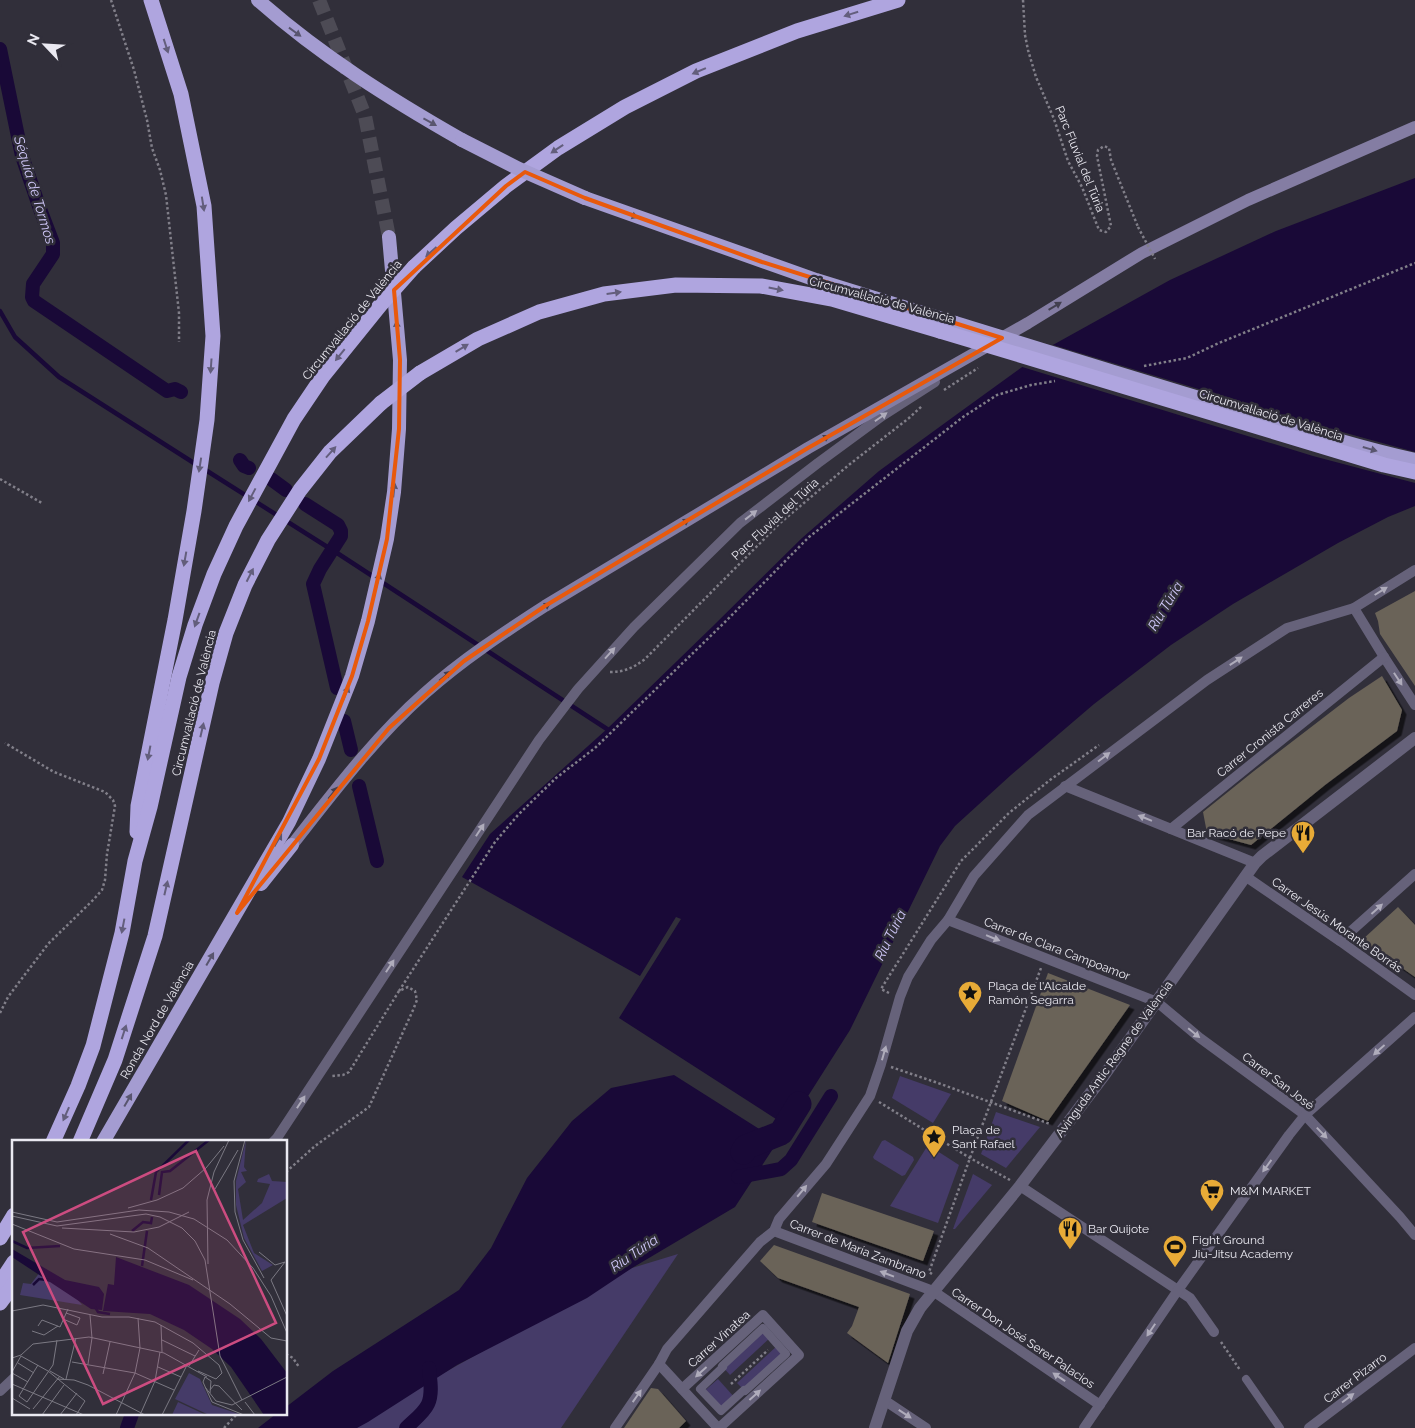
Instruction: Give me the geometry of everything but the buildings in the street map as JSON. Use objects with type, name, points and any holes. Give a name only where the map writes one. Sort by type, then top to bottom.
[{"type":"highway","points":[[135,861],[138,806],[175,620],[194,511],[207,420],[213,336],[204,206],[181,94],[151,0]]},
{"type":"highway","points":[[258,0],[289,27],[364,81],[410,111],[519,169],[585,198],[816,280],[1106,370],[1387,454],[1415,460]]},
{"type":"highway","name":"Circumval·lació de València","points":[[54,1140],[78,1086],[93,1046],[122,933],[135,861],[150,807],[179,677],[195,625],[214,574],[236,526],[294,418],[323,376],[414,267],[456,228],[506,186],[558,148],[625,107],[696,71],[797,31],[898,0]]},
{"type":"highway","points":[[236,913],[289,822],[319,759],[352,676],[368,621],[388,538],[400,429],[400,360],[389,238]]},
{"type":"highway","name":"Circumval·lació de València","points":[[81,1140],[115,1060],[155,936],[212,683],[226,633],[245,585],[268,540],[300,490],[330,452],[381,403],[420,373],[478,339],[539,312],[604,294],[676,285],[761,286],[832,300],[1384,465],[1415,472]]},
{"type":"highway","points":[[236,913],[292,846]]},
{"type":"highway","name":"Ronda Nord de València","points":[[104,1140],[236,913]]},
{"type":"highway","points":[[0,1238],[12,1218]]},
{"type":"highway","points":[[0,1283],[12,1265]]},
{"type":"highway","points":[[0,1303],[12,1287]]},
{"type":"main road","points":[[292,846],[342,781],[389,728],[424,694],[464,661],[545,606],[808,448],[1028,323],[1151,249],[1248,200],[1415,128]]},
{"type":"street","points":[[275,1140],[539,740],[578,690],[634,627],[740,523],[882,416],[1028,323]]},
{"type":"street","points":[[615,1428],[659,1364],[666,1349],[760,1242],[774,1231],[779,1219],[826,1164],[870,1096],[900,997],[908,977],[931,940],[948,920],[974,876],[1028,815],[1207,680],[1287,628],[1354,608],[1415,570]]},
{"type":"street","points":[[1354,608],[1415,705]]},
{"type":"street","name":"Carrer Cronista Carreres","points":[[1171,829],[1384,657]]},
{"type":"street","name":"Avinguda Antic Regne de València","points":[[875,1428],[907,1331],[920,1308],[1020,1186],[1063,1129],[1157,1002],[1255,863],[1415,738]]},
{"type":"street","points":[[1065,786],[1255,863]]},
{"type":"street","points":[[1340,941],[1415,874]]},
{"type":"street","name":"Carrer Jesús Morante Borrás","points":[[1245,876],[1415,995]]},
{"type":"street","name":"Carrer de Clara Campoamor","points":[[948,920],[1157,1002]]},
{"type":"street","name":"Carrer San José","points":[[1157,1002],[1200,1038],[1305,1115],[1415,1235]]},
{"type":"street","points":[[1084,1428],[1178,1290],[1305,1115],[1415,1017]]},
{"type":"street","points":[[1020,1186],[1190,1298],[1214,1332]]},
{"type":"street","name":"Carrer de María Zambrano","points":[[774,1231],[937,1287]]},
{"type":"street","name":"Carrer Don José Serer Palacios","points":[[937,1287],[1100,1405]]},
{"type":"street","name":"Carrer Vinatea","points":[[659,1364],[682,1389],[718,1428],[799,1355],[763,1315],[682,1389]]},
{"type":"street","points":[[763,1328],[786,1354],[740,1394],[721,1411],[700,1389],[763,1328]]},
{"type":"street","name":"Carrer Pizarro","points":[[1309,1428],[1415,1348]]},
{"type":"street","points":[[1246,1379],[1280,1428]]},
{"type":"street","points":[[0,1391],[12,1380]]},
{"type":"street","points":[[884,1400],[926,1428]]},
{"type":"path","points":[[111,0],[134,70],[152,148],[166,194],[179,313],[179,342]]},
{"type":"path","name":"Parc Fluvial del Túria","points":[[1023,0],[1025,36],[1036,77],[1054,119],[1068,160],[1082,187],[1099,230],[1106,232],[1111,226],[1097,156],[1098,150],[1104,146],[1109,148],[1111,160],[1138,226],[1155,259]]},
{"type":"path","points":[[1143,366],[1187,358],[1219,343],[1415,263]]},
{"type":"path","points":[[944,390],[983,365]]},
{"type":"path","points":[[316,1079],[343,1075],[349,1072],[495,842],[518,815],[556,778],[595,748],[725,622],[809,537],[963,417],[997,394],[1031,385],[1060,381]]},
{"type":"path","name":"Parc Fluvial del Túria","points":[[607,672],[620,672],[633,668],[645,659],[779,524],[850,464],[909,418],[928,400]]},
{"type":"path","points":[[0,479],[42,503]]},
{"type":"path","points":[[0,1013],[8,997],[48,944],[102,890],[115,806],[113,800],[105,792],[54,772],[5,743]]},
{"type":"path","points":[[937,1287],[929,1272],[990,1102],[1045,958]]},
{"type":"path","points":[[288,1170],[315,1146],[368,1107],[417,1000],[415,991],[408,987],[399,991]]},
{"type":"path","points":[[881,1064],[1063,1129]]},
{"type":"path","points":[[870,1096],[970,1158],[1020,1186]]},
{"type":"path","points":[[1214,1332],[1246,1379]]},
{"type":"path","points":[[740,1394],[731,1384],[776,1343]]},
{"type":"path","points":[[288,1355],[293,1358],[299,1368]]},
{"type":"path","points":[[224,1428],[235,1416]]},
{"type":"highlighted area","points":[[525,172],[585,198],[762,262],[1002,338],[808,448],[545,606],[464,661],[389,728],[237,913],[319,759],[352,676],[368,621],[387,539],[399,429],[400,360],[394,290],[506,186]]},
{"type":"shaded area","points":[[900,1076],[951,1094],[933,1123],[892,1098]]},
{"type":"shaded area","points":[[996,1112],[1040,1127],[1006,1168],[981,1154]]},
{"type":"shaded area","points":[[885,1140],[913,1157],[914,1160],[905,1175],[902,1176],[874,1159],[873,1157],[882,1141]]},
{"type":"shaded area","points":[[928,1145],[959,1165],[938,1223],[890,1206]]},
{"type":"shaded area","points":[[973,1174],[992,1185],[953,1229]]},
{"type":"shaded area","points":[[678,1254],[561,1428],[345,1428],[632,1268]]},
{"type":"shaded area","points":[[763,1328],[771,1337],[730,1375],[722,1366]]},
{"type":"shaded area","points":[[778,1345],[786,1354],[745,1391],[737,1383]]},
{"type":"shaded area","points":[[718,1379],[735,1398],[721,1411],[703,1392]]},
{"type":"water","points":[[1415,178],[1415,506],[1388,517],[1338,543],[1233,604],[1171,645],[1094,704],[955,826],[940,846],[850,1030],[784,1134],[778,1131],[784,1120],[781,1118],[779,1121],[619,1018],[681,919],[676,917],[640,976],[462,877],[490,834],[607,729],[802,538],[879,471],[1051,346],[1170,280],[1276,231]]},
{"type":"water","points":[[674,1075],[778,1141],[735,1207],[632,1268],[587,1298],[457,1365],[368,1422],[357,1428],[258,1428],[273,1416],[288,1416],[288,1405],[333,1371],[459,1290],[491,1248],[527,1178],[572,1121],[611,1088]]},
{"type":"pier","points":[[1050,344],[1324,427],[1415,452],[1415,483],[1313,456],[1019,366]]},
{"type":"waterway","name":"Séquia de Tormos","points":[[0,49],[22,156],[53,243],[53,254],[33,284],[32,297],[34,301],[167,391],[175,389],[181,392]]},
{"type":"waterway","points":[[0,311],[15,337],[59,377],[197,465]]},
{"type":"waterway","name":"Séquia de Tormos","points":[[240,460],[244,466],[249,468]]},
{"type":"waterway","points":[[204,469],[329,548]]},
{"type":"waterway","name":"Séquia de Tormos","points":[[271,479],[286,490]]},
{"type":"waterway","name":"Séquia de Tormos","points":[[305,504],[338,525],[341,531],[341,536],[320,569],[313,584],[337,688]]},
{"type":"waterway","points":[[334,551],[607,729]]},
{"type":"waterway","name":"Séquia de Tormos","points":[[344,721],[351,750]]},
{"type":"waterway","name":"Séquia de Tormos","points":[[359,786],[377,861]]},
{"type":"waterway","points":[[738,1177],[781,1169],[791,1160],[831,1096]]},
{"type":"waterway","name":"Riu Túria","points":[[743,1152],[746,1147],[781,1133],[799,1104]]},
{"type":"waterway","points":[[406,1428],[421,1414],[430,1400],[429,1368]]},
{"type":"waterway","name":"Séquia de Tormos","points":[[127,1428],[131,1416]]},
{"type":"tunnel","points":[[319,0],[365,116],[389,237]]},
{"type":"place","name":"Bar Racó de Pepe","points":[[1303,854]]},
{"type":"place","name":"Plaça de l'Alcalde Ramón Segarra","points":[[970,1014]]},
{"type":"place","name":"Plaça de Sant Rafael","points":[[934,1158]]},
{"type":"place","name":"M&M MARKET","points":[[1212,1212]]},
{"type":"place","name":"Bar Quijote","points":[[1070,1250]]},
{"type":"place","name":"Fight Ground Jiu-Jitsu Academy","points":[[1175,1268]]}]
